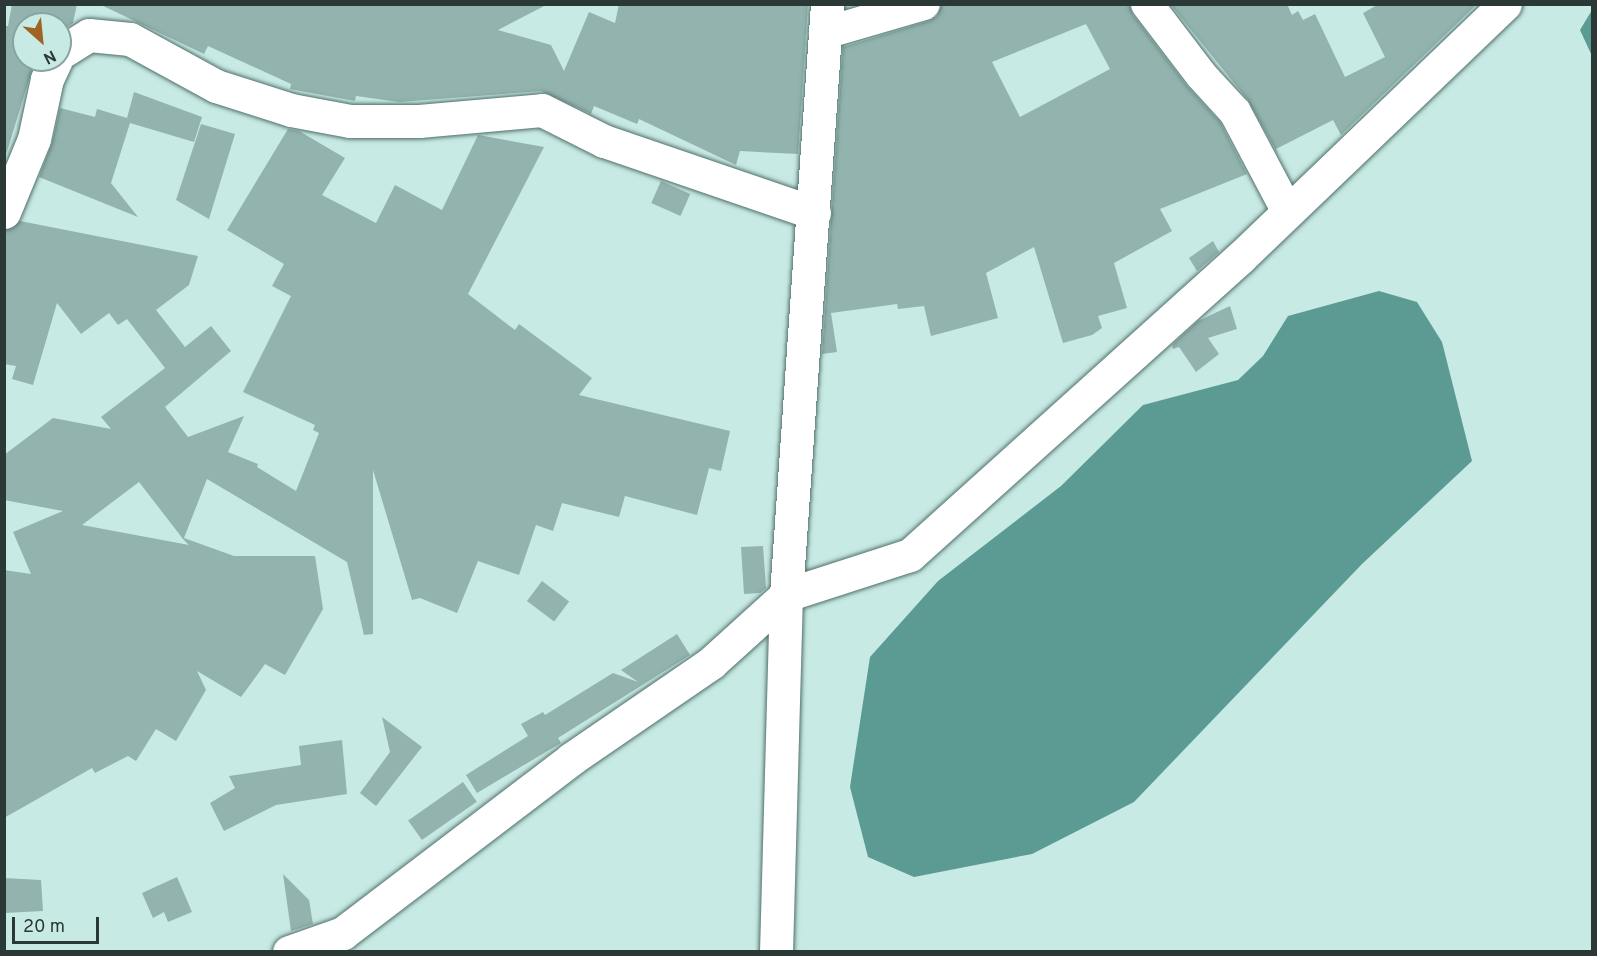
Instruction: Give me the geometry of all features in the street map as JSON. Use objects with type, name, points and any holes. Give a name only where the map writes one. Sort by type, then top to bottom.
[{"type":"main road","points":[[289,951],[343,933],[571,759],[711,663],[786,595],[910,555],[1288,212],[1505,4]]},
{"type":"main road","points":[[776,951],[786,595],[826,19]]},
{"type":"main road","points":[[72,46],[89,35],[130,39],[216,86],[291,110],[350,121],[419,121],[542,110],[604,141],[814,213]]},
{"type":"main road","points":[[4,212],[34,139],[50,72]]},
{"type":"street","points":[[826,19],[924,4]]},
{"type":"street","points":[[1147,4],[1201,75],[1235,112],[1288,212]]},
{"type":"water","points":[[1592,10],[1592,56],[1580,30]]},
{"type":"water","points":[[1379,291],[1417,302],[1442,342],[1472,461],[1362,564],[1134,802],[1032,854],[914,877],[868,857],[850,787],[870,657],[938,581],[1061,486],[1143,405],[1238,380],[1263,356],[1288,316]]},
{"type":"building","points":[[12,4],[77,4],[72,24],[72,12],[12,12],[12,72],[31,72],[4,161],[4,26],[8,26]]},
{"type":"building","points":[[99,4],[548,4],[498,30],[551,45],[564,71],[589,12],[615,23],[619,4],[808,4],[798,154],[740,151],[736,165],[639,119],[637,124],[594,106],[591,114],[541,91],[399,102],[356,96],[355,101],[290,89],[291,84],[208,46],[204,54]]},
{"type":"building","points":[[941,4],[1129,4],[1133,15],[1187,86],[1220,122],[1247,174],[1160,209],[1172,231],[1114,263],[1127,308],[1098,316],[1102,328],[1092,335],[1063,343],[1034,247],[986,273],[998,318],[931,336],[924,306],[898,309],[897,304],[831,313],[837,352],[822,354],[843,47],[929,21],[937,16]],"holes":[[[1086,24],[1110,69],[1020,117],[992,62]]]},
{"type":"building","points":[[1170,4],[1287,4],[1292,15],[1298,11],[1303,20],[1315,14],[1345,77],[1385,57],[1363,13],[1379,4],[1477,4],[1341,135],[1333,120],[1276,149],[1279,156],[1248,100]]},
{"type":"building","points":[[134,92],[202,117],[194,142],[130,123],[111,183],[138,217],[39,177],[52,143],[60,108],[95,117],[97,109],[127,118]]},
{"type":"building","points":[[201,124],[235,134],[209,219],[176,200]]},
{"type":"building","points":[[288,129],[299,131],[345,158],[322,195],[376,223],[395,185],[442,210],[478,135],[544,147],[468,294],[515,330],[519,324],[592,378],[579,395],[730,431],[721,471],[709,468],[697,515],[625,496],[619,517],[562,503],[553,531],[536,525],[519,575],[478,561],[457,613],[420,598],[412,600],[373,470],[373,634],[364,635],[347,562],[207,479],[184,538],[234,556],[315,556],[323,609],[285,675],[265,664],[241,697],[197,671],[206,690],[176,741],[156,729],[136,761],[128,756],[95,773],[92,768],[4,818],[4,570],[31,574],[13,532],[63,511],[4,500],[4,455],[53,418],[111,429],[101,417],[165,368],[127,319],[118,325],[109,313],[81,334],[57,303],[33,385],[12,379],[16,366],[4,364],[4,230],[20,221],[198,256],[189,285],[156,310],[185,347],[211,326],[231,351],[165,407],[188,437],[244,416],[228,452],[258,464],[257,467],[296,491],[319,433],[313,430],[315,425],[243,392],[291,296],[272,286],[284,264],[227,230]],"holes":[[[139,482],[189,545],[82,525]]]},
{"type":"building","points":[[661,181],[690,194],[680,216],[651,203]]},
{"type":"building","points":[[1213,241],[1219,252],[1197,271],[1189,258]]},
{"type":"building","points":[[1230,306],[1237,329],[1208,338],[1219,354],[1196,372],[1179,347],[1173,349],[1172,345],[1198,321]]},
{"type":"building","points":[[763,546],[766,588],[760,593],[744,594],[741,547]]},
{"type":"building","points":[[542,581],[569,601],[554,621],[527,601]]},
{"type":"building","points":[[677,634],[690,655],[558,738],[561,743],[477,793],[466,775],[528,736],[521,724],[543,712],[545,715],[613,673],[638,682],[621,670]]},
{"type":"building","points":[[382,717],[422,747],[376,806],[360,793],[390,752]]},
{"type":"building","points":[[342,740],[347,794],[276,805],[224,831],[210,803],[235,788],[229,776],[301,765],[299,746]]},
{"type":"building","points":[[463,782],[477,802],[422,840],[408,820]]},
{"type":"building","points":[[283,874],[309,900],[313,924],[291,931]]},
{"type":"building","points":[[177,877],[192,912],[168,922],[164,912],[153,918],[142,893]]},
{"type":"building","points":[[4,878],[41,880],[43,911],[4,913]]}]
